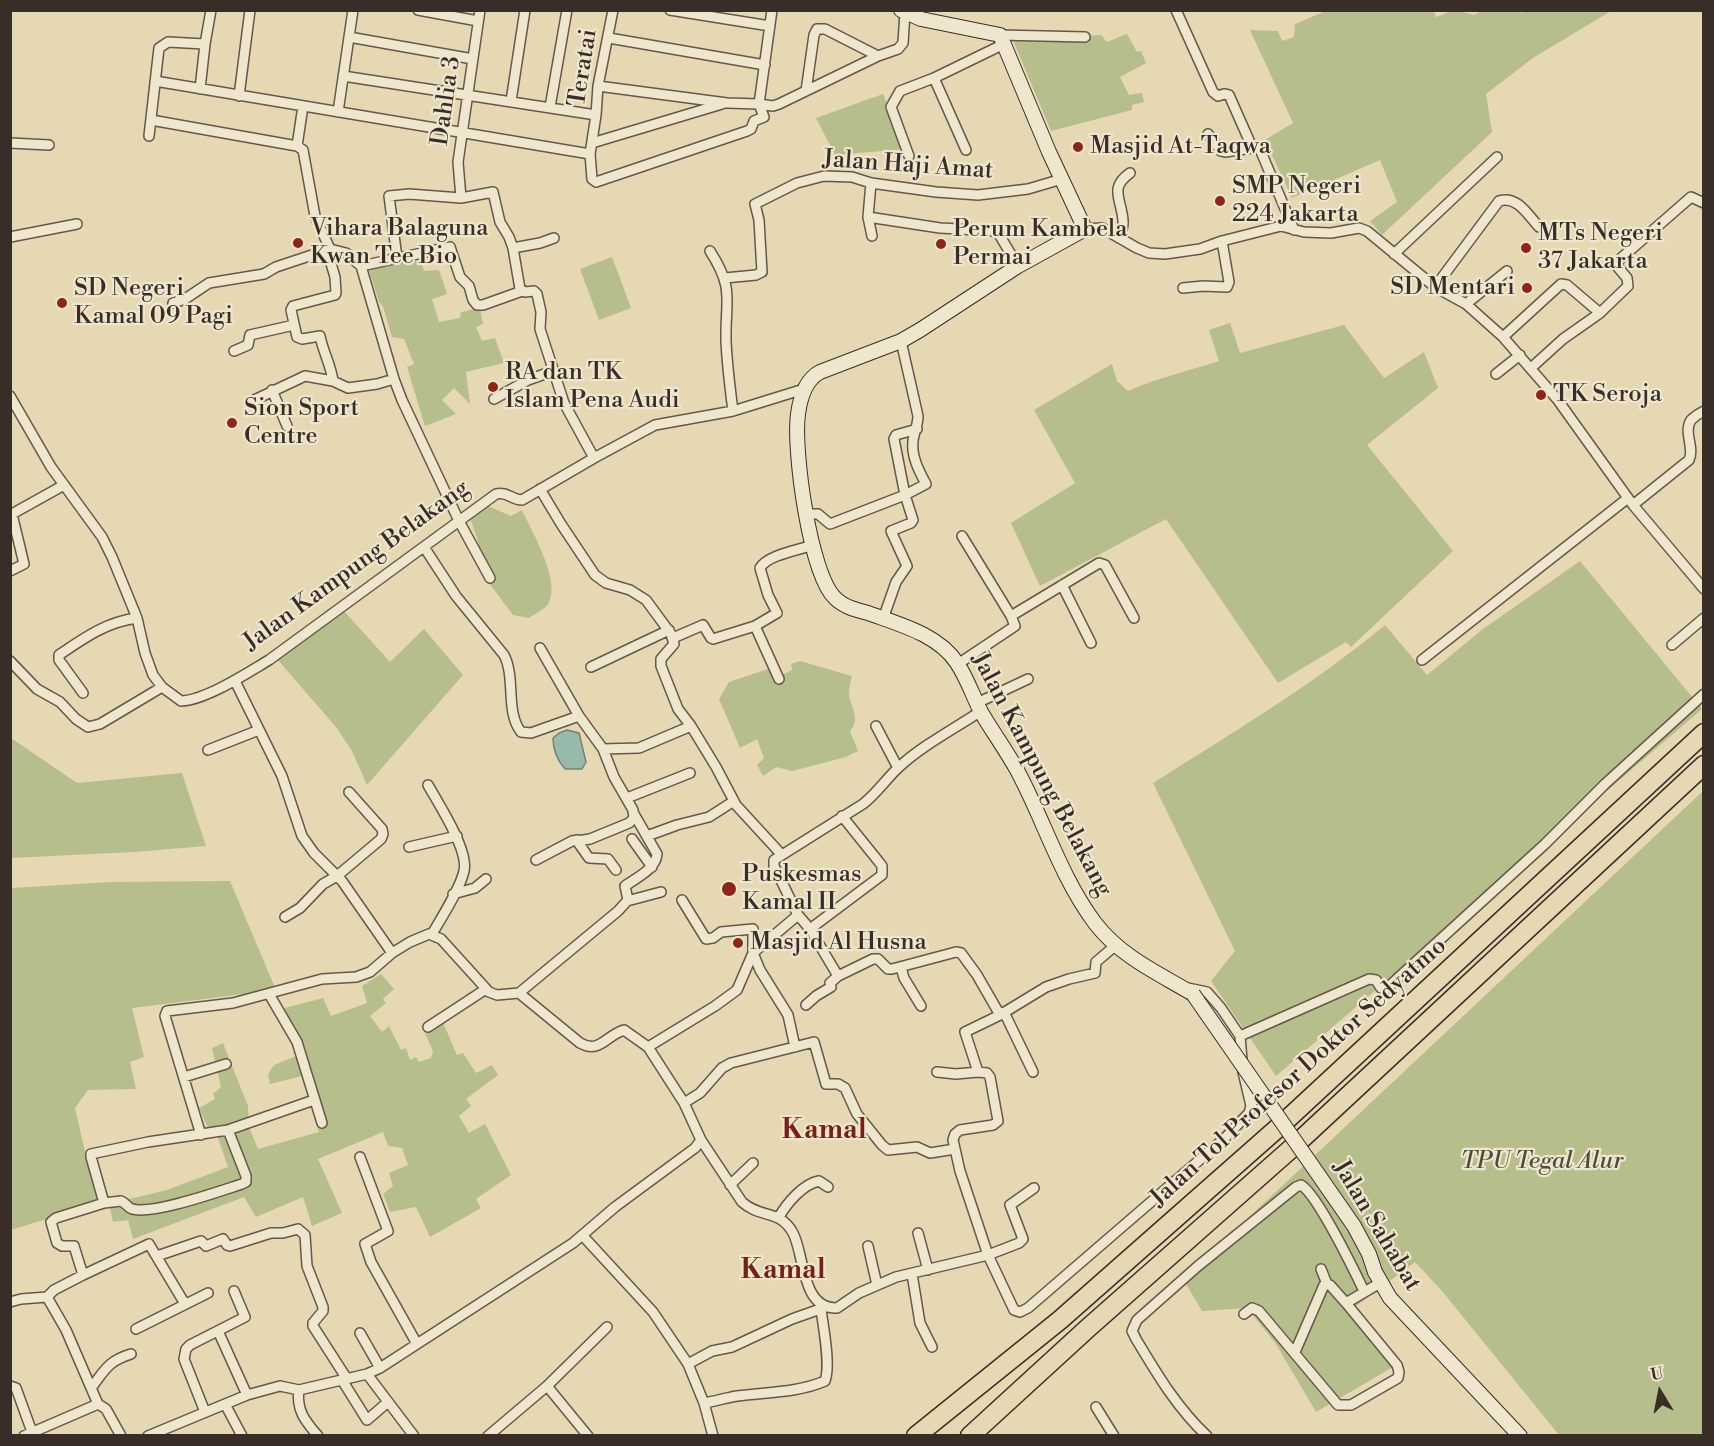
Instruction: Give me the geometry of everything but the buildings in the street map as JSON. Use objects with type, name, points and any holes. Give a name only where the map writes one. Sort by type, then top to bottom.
[{"type":"highway","name":"Jalan Tol Profesor Doktor Sedyatmo","points":[[916,1436],[1060,1320],[1280,1125],[1704,734]]},
{"type":"highway","name":"Jalan Tol Profesor Doktor Sedyatmo","points":[[973,1433],[1293,1147],[1704,765]]},
{"type":"street","points":[[200,89],[211,10]]},
{"type":"street","points":[[239,96],[250,10]]},
{"type":"street","points":[[338,112],[353,10]]},
{"type":"street","points":[[418,10],[478,21]]},
{"type":"street","name":"Dahlia 3","points":[[461,198],[458,162],[480,10]]},
{"type":"street","points":[[511,101],[525,10]]},
{"type":"street","points":[[550,107],[567,10]]},
{"type":"street","name":"Teratai","points":[[590,154],[598,86],[613,10]]},
{"type":"street","points":[[670,10],[770,26]]},
{"type":"street","points":[[155,81],[590,154],[592,179],[600,181],[747,131],[754,121],[764,117],[759,104],[772,10]]},
{"type":"street","points":[[1176,10],[1213,92],[1215,95],[1229,95],[1252,147]]},
{"type":"street","points":[[598,86],[727,103],[773,106],[902,46],[903,11],[928,15],[1002,39],[1085,37]]},
{"type":"street","points":[[806,91],[814,35],[817,29],[825,29],[878,56]]},
{"type":"street","points":[[349,37],[473,59]]},
{"type":"street","points":[[609,38],[765,65]]},
{"type":"street","points":[[909,156],[891,107],[900,91],[934,78],[1002,39]]},
{"type":"street","points":[[1002,39],[1085,229],[1109,230],[1119,238],[1149,253],[1165,254],[1200,249],[1281,226],[1294,230],[1332,233],[1359,228],[1367,231],[1435,287],[1466,304],[1520,355],[1557,399],[1630,502],[1704,589]]},
{"type":"street","points":[[149,136],[159,48],[168,42],[205,44]]},
{"type":"street","points":[[343,76],[596,115]]},
{"type":"street","points":[[934,78],[966,150]]},
{"type":"street","points":[[592,143],[727,103]]},
{"type":"street","points":[[297,146],[303,106]]},
{"type":"street","points":[[151,120],[297,146],[303,150],[315,216],[329,250],[336,293],[293,306],[291,310],[296,335],[299,338],[320,336],[323,351],[332,368],[333,381]]},
{"type":"street","points":[[1208,134],[1221,151],[1259,147],[1294,230]]},
{"type":"street","points":[[10,143],[49,145]]},
{"type":"street","points":[[1394,254],[1497,157]]},
{"type":"street","points":[[1119,238],[1123,220],[1117,190],[1120,181],[1131,173]]},
{"type":"street","name":"Jalan Haji Amat","points":[[725,278],[762,273],[759,220],[754,204],[797,183],[824,176],[852,177],[870,185],[978,195],[1028,189],[1062,179]]},
{"type":"street","points":[[870,185],[868,217],[872,236]]},
{"type":"street","points":[[397,258],[389,196],[409,194],[461,198],[493,192],[500,222],[513,248],[522,291]]},
{"type":"street","points":[[1531,368],[1563,339],[1600,313],[1628,286],[1627,278],[1616,265],[1618,260],[1691,197],[1704,203]]},
{"type":"street","points":[[1435,287],[1499,201],[1506,198],[1514,200],[1539,227]]},
{"type":"street","points":[[868,217],[940,228],[997,231],[1018,266]]},
{"type":"street","points":[[10,237],[77,224]]},
{"type":"street","name":"Jalan Kampung Belakang","points":[[1085,229],[1018,266],[951,312],[901,341],[815,375],[804,389],[796,430],[806,514],[821,573],[828,590],[847,607],[923,634],[949,653],[958,664],[979,707],[1017,770],[1047,838],[1077,894],[1096,923],[1136,962],[1187,991]]},
{"type":"street","points":[[513,248],[554,238]]},
{"type":"street","points":[[1183,288],[1227,287],[1229,282],[1222,241]]},
{"type":"street","points":[[361,266],[451,247],[460,277],[469,286],[477,305],[522,291],[534,291],[537,294],[541,312],[539,325],[564,403],[594,458]]},
{"type":"street","points":[[173,303],[184,299],[209,283],[264,274],[276,267],[329,250],[346,253],[361,266],[394,379],[459,521],[489,578]]},
{"type":"street","points":[[710,250],[725,278],[728,295],[727,350],[733,411]]},
{"type":"street","points":[[1466,304],[1507,271]]},
{"type":"street","points":[[1503,337],[1561,284],[1568,285],[1600,313]]},
{"type":"street","points":[[234,351],[248,345],[250,335],[294,326]]},
{"type":"street","points":[[806,514],[818,514],[830,524],[905,495],[926,483],[913,451],[918,416],[901,341]]},
{"type":"street","points":[[1496,374],[1520,355]]},
{"type":"street","points":[[494,399],[553,371]]},
{"type":"street","points":[[250,402],[305,376],[333,381],[352,388],[394,379]]},
{"type":"street","name":"Jalan Kampung Belakang","points":[[162,687],[177,700],[186,701],[235,681],[269,660],[497,493],[506,493],[520,501],[655,425],[733,411],[804,389]]},
{"type":"street","points":[[272,390],[286,426]]},
{"type":"street","points":[[10,396],[64,485],[102,537],[137,618],[153,675],[162,687],[100,724],[88,727],[76,719],[60,702],[37,689],[10,661]]},
{"type":"street","points":[[1422,660],[1689,460],[1692,454],[1689,429],[1691,420],[1704,411]]},
{"type":"street","points":[[883,619],[896,582],[907,566],[891,532],[912,521],[894,439],[896,435],[917,429]]},
{"type":"street","points":[[10,571],[24,564],[12,514],[64,485]]},
{"type":"street","points":[[540,489],[595,575],[606,583],[630,590],[646,600],[671,634],[673,647],[661,659],[661,666],[678,709],[691,726],[743,814],[781,854]]},
{"type":"street","points":[[958,664],[1014,629],[1015,625],[962,536]]},
{"type":"street","points":[[591,667],[671,634],[703,625],[712,639],[755,626],[777,612],[768,595],[760,568],[762,565],[774,557],[813,545]]},
{"type":"street","points":[[424,546],[456,596],[504,655],[508,664],[514,715],[521,732],[531,733],[579,716]]},
{"type":"street","points":[[1011,616],[1097,563],[1102,563],[1134,618]]},
{"type":"street","points":[[1062,585],[1091,643]]},
{"type":"street","points":[[83,693],[59,660],[59,655],[96,630],[119,621],[137,618]]},
{"type":"street","points":[[1672,645],[1704,618]]},
{"type":"street","points":[[755,626],[779,679]]},
{"type":"street","points":[[540,648],[579,716],[603,749],[614,777],[657,855],[652,867],[625,886],[627,902]]},
{"type":"street","points":[[838,976],[810,929],[798,915],[774,866],[774,860],[875,795],[898,768],[912,756],[979,707],[1028,679]]},
{"type":"street","name":"Jalan Kampung Belakang","points":[[235,681],[282,776],[302,836],[314,853],[338,876],[392,953]]},
{"type":"street","points":[[1240,1036],[1369,979],[1376,980],[1382,988],[1387,988],[1545,844],[1605,784],[1704,694]]},
{"type":"street","points":[[603,749],[639,748],[691,726]]},
{"type":"street","points":[[876,726],[898,768]]},
{"type":"street","points":[[208,750],[259,730]]},
{"type":"street","points":[[627,798],[690,773]]},
{"type":"street","points":[[428,785],[457,836],[465,870],[432,934]]},
{"type":"street","points":[[285,917],[300,908],[323,884],[338,876],[381,839],[383,834],[349,792]]},
{"type":"street","points":[[647,836],[677,825],[710,817],[734,801]]},
{"type":"street","points":[[536,860],[572,841],[590,839],[629,823],[633,820],[634,814]]},
{"type":"street","points":[[810,929],[882,875],[882,866],[842,816]]},
{"type":"street","points":[[410,847],[457,836]]},
{"type":"street","points":[[632,839],[652,867]]},
{"type":"street","points":[[578,840],[578,844],[589,858],[608,859],[616,870]]},
{"type":"street","points":[[453,894],[475,888],[486,879]]},
{"type":"street","points":[[201,1134],[165,1016],[167,1011],[233,1003],[322,979],[356,977],[370,972],[392,953],[410,942],[432,934],[441,939],[486,989],[497,995],[519,993],[627,902],[661,892]]},
{"type":"street","points":[[682,900],[706,939],[713,938],[721,932],[753,929],[753,953],[760,970],[788,1015],[795,1047]]},
{"type":"street","points":[[648,1047],[737,990],[753,953],[798,915]]},
{"type":"street","points":[[978,1072],[965,1032],[1055,983],[1095,973],[1096,962],[1116,945]]},
{"type":"street","points":[[806,1005],[831,987],[830,983],[838,976],[873,959],[879,960],[888,969],[956,952],[961,953],[1002,1013],[1033,1072]]},
{"type":"street","points":[[901,967],[904,978],[921,1006]]},
{"type":"street","points":[[428,1027],[486,989]]},
{"type":"street","points":[[937,1072],[956,1074],[987,1072],[990,1077],[998,1121],[993,1125],[957,1131],[953,1140],[960,1170],[988,1255],[1014,1310],[1020,1312],[1028,1308],[1225,1138],[1249,1113],[1251,1106],[1243,1072],[1240,1036],[1221,1008],[1207,993],[1187,991]]},
{"type":"street","name":"Jalan Sahabat","points":[[1187,991],[1275,1110],[1354,1226],[1369,1254],[1377,1277],[1390,1298],[1520,1436]]},
{"type":"street","points":[[273,992],[297,1042],[322,1123]]},
{"type":"street","points":[[519,993],[588,1047],[597,1046],[624,1030],[648,1047],[684,1103],[701,1140],[730,1185],[752,1210],[779,1217],[784,1220],[794,1235],[809,1288],[823,1308],[826,1380],[801,1388],[735,1396],[704,1403]]},
{"type":"street","points":[[684,1103],[700,1093],[722,1068],[731,1063],[814,1042],[826,1084],[838,1084],[845,1088],[857,1114],[888,1150],[917,1147],[930,1153],[955,1149]]},
{"type":"street","points":[[184,1077],[226,1064]]},
{"type":"street","points":[[104,1203],[91,1154],[148,1142],[228,1130],[315,1100]]},
{"type":"street","points":[[83,1275],[74,1246],[62,1246],[57,1243],[51,1222],[56,1218],[104,1203],[121,1201],[133,1210],[181,1204],[246,1182],[246,1176],[228,1130]]},
{"type":"street","points":[[148,1435],[247,1395],[280,1386],[299,1390],[367,1374],[380,1368],[583,1236],[615,1208],[695,1148],[701,1140]]},
{"type":"street","points":[[360,1157],[388,1231],[366,1244],[371,1262],[417,1344]]},
{"type":"street","points":[[730,1185],[753,1163]]},
{"type":"street","points":[[779,1217],[793,1199],[813,1183],[819,1181],[828,1187]]},
{"type":"street","points":[[1207,1436],[1188,1419],[1167,1390],[1132,1331],[1137,1320],[1189,1274],[1301,1185],[1306,1188],[1316,1203],[1364,1291]]},
{"type":"street","points":[[688,1364],[712,1351],[732,1347],[792,1319],[823,1308],[841,1306],[859,1293],[896,1277],[988,1255],[1019,1243],[1023,1239],[1010,1205],[1034,1188]]},
{"type":"street","points":[[157,1256],[201,1241],[206,1246],[224,1239],[230,1246],[271,1233],[298,1229],[305,1235],[307,1266],[323,1307],[323,1311],[313,1326],[367,1420],[388,1402]]},
{"type":"street","points":[[918,1233],[928,1270]]},
{"type":"street","points":[[583,1236],[653,1312],[688,1364],[704,1403],[713,1436]]},
{"type":"street","points":[[10,1302],[46,1297],[54,1290],[83,1275],[149,1244],[185,1304]]},
{"type":"street","points":[[868,1246],[877,1285]]},
{"type":"street","points":[[1244,1314],[1252,1308],[1259,1311],[1338,1405],[1351,1405],[1398,1378],[1397,1365],[1346,1303],[1327,1284],[1321,1269]]},
{"type":"street","points":[[912,1274],[920,1323],[932,1347]]},
{"type":"street","points":[[1346,1303],[1364,1291],[1377,1277]]},
{"type":"street","points":[[1295,1352],[1322,1287],[1327,1284]]},
{"type":"street","points":[[205,1412],[184,1354],[190,1345],[245,1317],[234,1291]]},
{"type":"street","points":[[135,1329],[208,1293]]},
{"type":"street","points":[[46,1297],[66,1330],[98,1404],[106,1409],[121,1436]]},
{"type":"street","points":[[488,1436],[547,1386],[608,1327]]},
{"type":"street","points":[[218,1331],[247,1395]]},
{"type":"street","points":[[360,1333],[380,1368]]},
{"type":"street","points":[[91,1389],[110,1363],[131,1354]]},
{"type":"street","points":[[367,1374],[414,1436]]},
{"type":"street","points":[[10,1386],[16,1388],[28,1434],[98,1404]]},
{"type":"street","points":[[547,1386],[588,1436]]},
{"type":"street","points":[[299,1390],[299,1413],[318,1436]]},
{"type":"street","points":[[225,1404],[242,1436]]},
{"type":"street","points":[[1096,1407],[1114,1436]]},
{"type":"green space","points":[[1455,10],[1474,15],[1482,11],[1518,11],[1520,13],[1527,10],[1611,11],[1533,58],[1486,94],[1492,132],[1382,235],[1370,221],[1397,202],[1380,160],[1292,198],[1265,140],[1293,123],[1250,30],[1278,31],[1282,41],[1294,37],[1295,24],[1326,11],[1434,11],[1436,17]]},
{"type":"green space","points":[[1127,34],[1137,52],[1141,51],[1146,63],[1120,77],[1129,95],[1142,93],[1144,102],[1132,105],[1132,110],[1051,131],[1013,40],[1101,35],[1107,42]]},
{"type":"green space","points":[[883,94],[906,149],[835,155],[816,118]]},
{"type":"green space","points":[[418,252],[424,271],[439,270],[447,294],[432,299],[439,322],[460,318],[461,312],[480,308],[483,324],[476,327],[482,341],[495,338],[504,363],[466,372],[470,404],[454,388],[442,400],[456,414],[425,426],[407,367],[414,364],[404,339],[392,337],[367,263]]},
{"type":"green space","points":[[612,257],[631,308],[599,320],[580,269]]},
{"type":"green space","points":[[1230,323],[1240,353],[1344,325],[1384,378],[1424,352],[1438,388],[1367,445],[1453,551],[1351,647],[1346,642],[1278,683],[1166,519],[1040,586],[1011,523],[1075,483],[1034,410],[1112,364],[1117,381],[1128,391],[1161,378],[1219,361],[1209,330]]},
{"type":"green space","points":[[488,506],[511,516],[522,510],[549,570],[551,595],[548,604],[529,618],[513,615],[486,579],[470,518]]},
{"type":"green space","points":[[1580,561],[1702,709],[1276,1076],[1211,981],[1235,951],[1153,783],[1301,688],[1385,625],[1427,675],[1483,629]]},
{"type":"green space","points":[[343,610],[390,662],[424,629],[463,675],[367,785],[352,751],[336,727],[277,659]]},
{"type":"green space","points":[[800,661],[852,676],[849,692],[855,721],[850,731],[858,751],[846,757],[792,771],[776,767],[763,776],[757,765],[764,758],[757,739],[740,748],[719,699],[729,682],[771,668],[776,678],[792,670],[791,664]]},
{"type":"green space","points":[[11,738],[77,783],[182,773],[206,846],[11,858]]},
{"type":"green space","name":"TPU Tegal Alur","points":[[1703,791],[1703,1435],[1559,1435],[1442,1291],[1415,1262],[1356,1306],[1393,1367],[1316,1412],[1276,1344],[1247,1308],[1202,1311],[1183,1279]]},
{"type":"green space","points":[[230,881],[276,990],[132,1008],[144,1057],[130,1062],[136,1089],[88,1090],[75,1108],[86,1156],[102,1202],[11,1230],[11,888],[112,882]]},
{"type":"green space","points":[[381,974],[394,989],[383,999],[386,1003],[370,1016],[382,1032],[389,1026],[401,1050],[406,1048],[410,1060],[416,1057],[419,1062],[431,1058],[433,1051],[422,1027],[441,1018],[457,1055],[463,1053],[476,1073],[492,1065],[498,1075],[466,1099],[471,1106],[459,1116],[469,1133],[485,1124],[511,1175],[476,1199],[481,1208],[430,1237],[416,1207],[390,1212],[383,1194],[393,1186],[389,1173],[408,1165],[402,1148],[388,1146],[383,1132],[318,1159],[342,1213],[312,1226],[303,1197],[256,1217],[244,1197],[133,1239],[128,1220],[113,1222],[109,1204],[167,1190],[228,1167],[216,1132],[207,1126],[199,1108],[215,1099],[213,1094],[221,1087],[212,1048],[223,1043],[248,1106],[249,1127],[258,1149],[319,1132],[302,1076],[270,1084],[268,1074],[274,1065],[299,1055],[281,1009],[323,998],[331,1016],[367,1003],[362,986]]},
{"type":"shaded area","points":[[567,730],[579,733],[586,762],[582,769],[565,769],[556,755],[553,738]]},
{"type":"place","name":"Masjid At-Taqwa","points":[[1078,147]]},
{"type":"place","name":"SMP Negeri 224 Jakarta","points":[[1220,201]]},
{"type":"place","name":"Vihara Balaguna Kwan Tee Bio","points":[[298,243]]},
{"type":"place","name":"Perum Kambela Permai","points":[[941,244]]},
{"type":"place","name":"MTs Negeri 37 Jakarta","points":[[1526,248]]},
{"type":"place","name":"SD Mentari","points":[[1527,288]]},
{"type":"place","name":"SD Negeri Kamal 09 Pagi","points":[[62,303]]},
{"type":"place","name":"RA dan TK Islam Pena Audi","points":[[493,387]]},
{"type":"place","name":"TK Seroja","points":[[1541,395]]},
{"type":"place","name":"Sion Sport Centre","points":[[232,423]]},
{"type":"place","name":"Puskesmas Kamal II","points":[[729,889]]},
{"type":"place","name":"Masjid Al Husna","points":[[738,943]]},
{"type":"district","name":"Kamal","points":[[824,1132]]},
{"type":"district","name":"Kamal","points":[[783,1272]]}]
